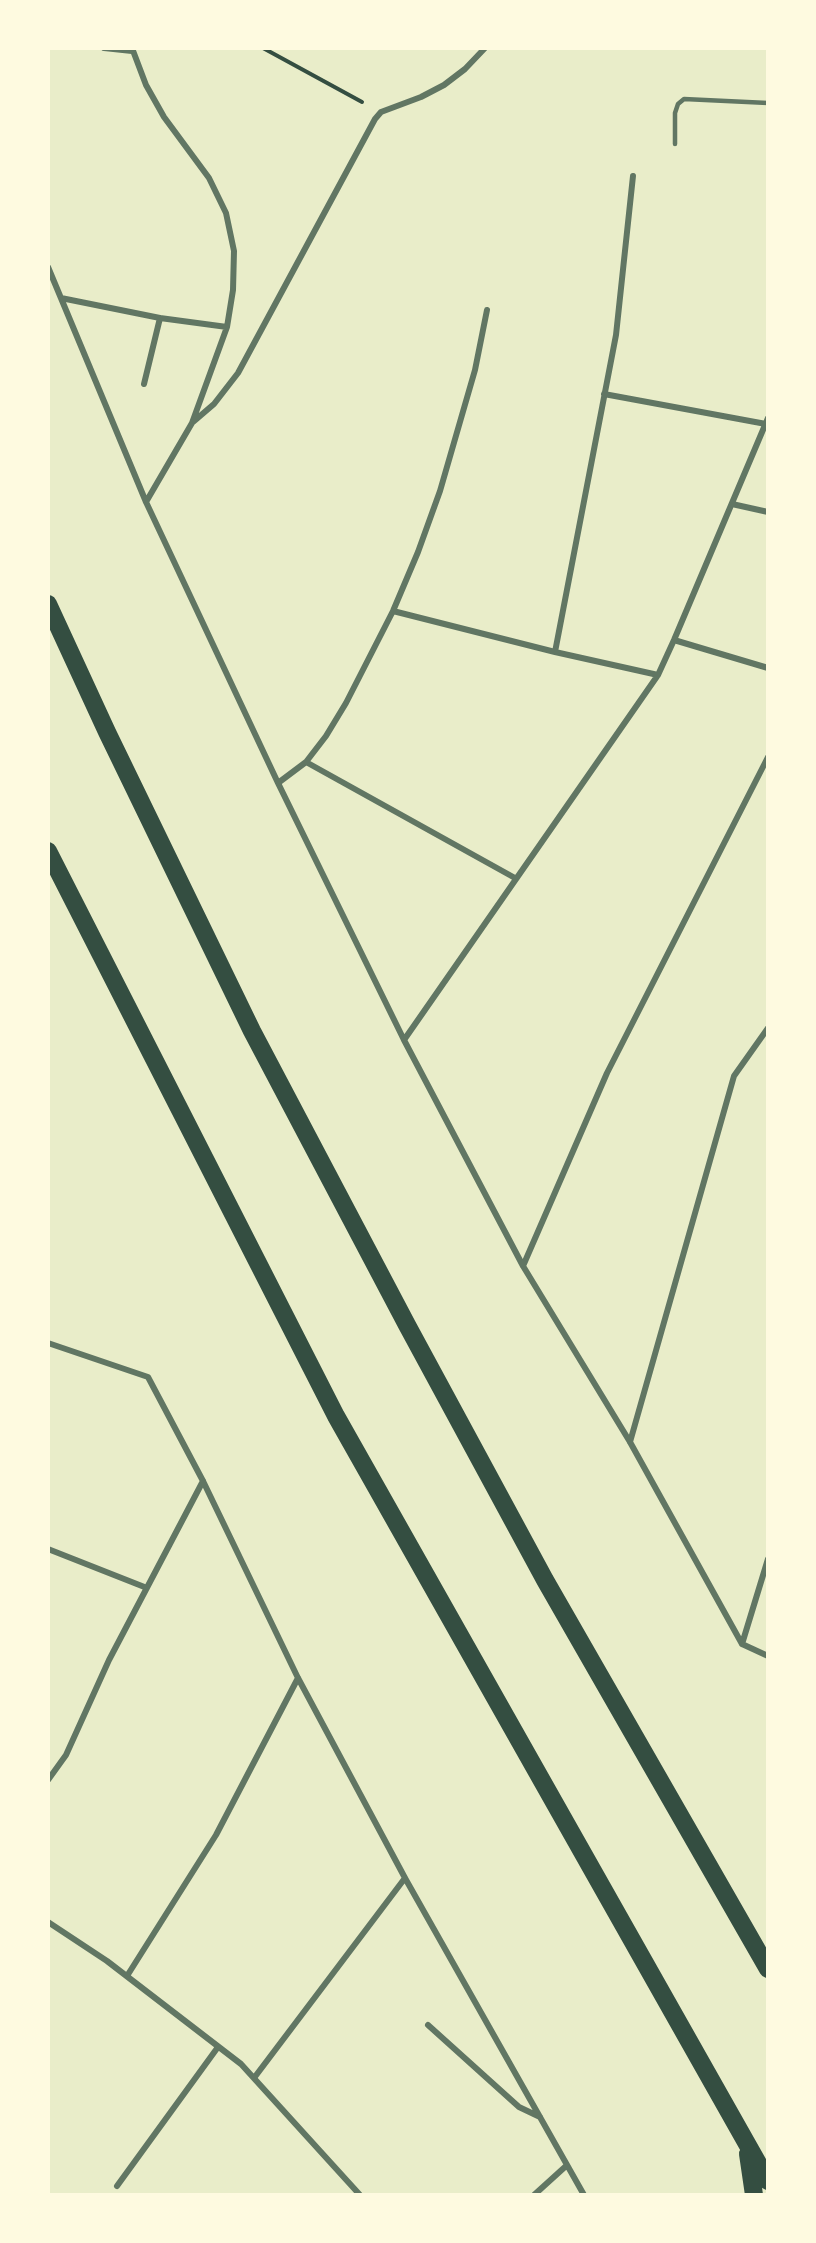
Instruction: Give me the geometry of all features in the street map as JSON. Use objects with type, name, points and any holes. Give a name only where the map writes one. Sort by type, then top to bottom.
[{"type":"highway","points":[[48,604],[107,732],[252,1031],[396,1304],[545,1580],[768,1969]]},
{"type":"highway","points":[[48,851],[336,1416],[768,2181]]},
{"type":"highway","points":[[746,2141],[754,2195]]},
{"type":"street","points":[[104,48],[132,50],[146,85],[164,117],[209,178],[226,213],[234,251],[227,327],[192,423],[146,502]]},
{"type":"street","points":[[192,423],[214,404],[238,373],[369,129],[381,112],[444,85],[465,69],[485,48]]},
{"type":"street","points":[[555,652],[616,335],[633,176]]},
{"type":"street","points":[[48,267],[146,502],[278,783],[404,1040],[523,1266],[630,1442],[742,1644],[768,1656]]},
{"type":"street","points":[[61,298],[159,318],[227,327]]},
{"type":"street","points":[[278,783],[306,762],[326,736],[346,703],[393,611],[440,491],[475,370],[487,310]]},
{"type":"street","points":[[144,384],[159,318]]},
{"type":"street","points":[[404,1040],[514,878],[658,675],[675,640],[767,421],[604,394]]},
{"type":"street","points":[[732,504],[768,512]]},
{"type":"street","points":[[393,611],[555,652],[658,675]]},
{"type":"street","points":[[675,640],[768,668]]},
{"type":"street","points":[[523,1266],[607,1073],[768,757]]},
{"type":"street","points":[[306,762],[514,878]]},
{"type":"street","points":[[630,1442],[734,1076],[768,1028]]},
{"type":"street","points":[[48,1343],[148,1377],[203,1481],[298,1678],[405,1878],[584,2195]]},
{"type":"street","points":[[48,1780],[66,1755],[109,1660],[203,1481]]},
{"type":"street","points":[[48,1550],[147,1588]]},
{"type":"street","points":[[742,1644],[768,1559]]},
{"type":"street","points":[[127,1976],[216,1835],[298,1678]]},
{"type":"street","points":[[254,2078],[405,1878]]},
{"type":"street","points":[[48,1922],[127,1976],[241,2064],[360,2195]]},
{"type":"street","points":[[428,2025],[519,2107],[540,2117]]},
{"type":"street","points":[[117,2186],[218,2047]]},
{"type":"street","points":[[534,2195],[566,2166]]},
{"type":"lane","points":[[675,144],[675,113],[678,104],[684,99],[768,103]]},
{"type":"path","points":[[263,48],[381,112]]}]
